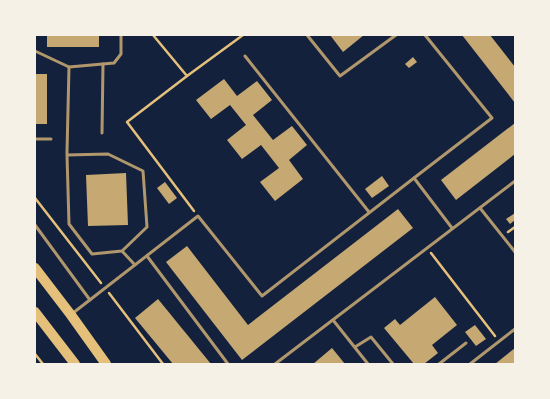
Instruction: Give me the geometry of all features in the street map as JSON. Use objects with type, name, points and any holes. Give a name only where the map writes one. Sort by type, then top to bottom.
[{"type":"main road","points":[[35,268],[106,364]]},
{"type":"main road","points":[[35,312],[75,364]]},
{"type":"lane","points":[[35,52],[69,68],[114,63],[120,54],[121,35]]},
{"type":"lane","points":[[307,35],[340,76],[396,35]]},
{"type":"lane","points":[[71,315],[198,216],[262,296],[492,118],[425,35]]},
{"type":"lane","points":[[245,56],[369,212]]},
{"type":"lane","points":[[102,64],[102,133]]},
{"type":"lane","points":[[67,155],[108,154],[143,171],[148,227],[122,251],[92,254],[69,224],[67,155],[69,68]]},
{"type":"lane","points":[[35,139],[51,139]]},
{"type":"lane","points":[[414,178],[452,228]]},
{"type":"lane","points":[[275,364],[515,181]]},
{"type":"lane","points":[[480,208],[515,252]]},
{"type":"lane","points":[[35,225],[90,300]]},
{"type":"lane","points":[[122,251],[135,265]]},
{"type":"lane","points":[[147,256],[228,364]]},
{"type":"lane","points":[[333,320],[368,364]]},
{"type":"lane","points":[[470,364],[515,329]]},
{"type":"lane","points":[[355,347],[371,337],[393,364]]},
{"type":"lane","points":[[439,364],[466,343]]},
{"type":"path","points":[[153,35],[187,76]]},
{"type":"path","points":[[198,216],[128,122],[243,35]]},
{"type":"path","points":[[35,198],[163,364]]},
{"type":"path","points":[[427,248],[500,341]]},
{"type":"path","points":[[35,354],[43,364]]},
{"type":"building","points":[[47,35],[99,35],[99,47],[47,47]]},
{"type":"building","points":[[330,35],[364,35],[343,52]]},
{"type":"building","points":[[462,35],[490,35],[515,67],[515,103]]},
{"type":"building","points":[[413,57],[417,62],[409,68],[405,64]]},
{"type":"building","points":[[35,74],[47,74],[47,124],[35,124]]},
{"type":"building","points":[[224,79],[237,96],[257,81],[272,100],[253,115],[273,140],[292,126],[307,145],[289,160],[303,179],[275,201],[260,182],[279,168],[261,145],[242,159],[227,140],[246,125],[230,105],[211,119],[196,100]]},
{"type":"building","points":[[515,123],[515,154],[456,200],[441,180]]},
{"type":"building","points":[[126,173],[128,225],[88,226],[86,175]]},
{"type":"building","points":[[382,176],[389,186],[372,198],[365,189]]},
{"type":"building","points":[[165,182],[177,198],[169,204],[157,188]]},
{"type":"building","points":[[398,209],[413,228],[242,360],[166,262],[187,246],[248,325]]},
{"type":"building","points":[[515,213],[515,220],[510,224],[506,219]]},
{"type":"building","points":[[435,297],[457,325],[432,345],[438,353],[424,364],[414,364],[384,328],[395,319],[400,325]]},
{"type":"building","points":[[158,299],[211,364],[173,364],[135,318]]},
{"type":"building","points":[[475,325],[486,339],[476,346],[465,332]]},
{"type":"building","points":[[332,348],[345,364],[313,364]]},
{"type":"building","points":[[515,348],[515,364],[495,364]]}]
